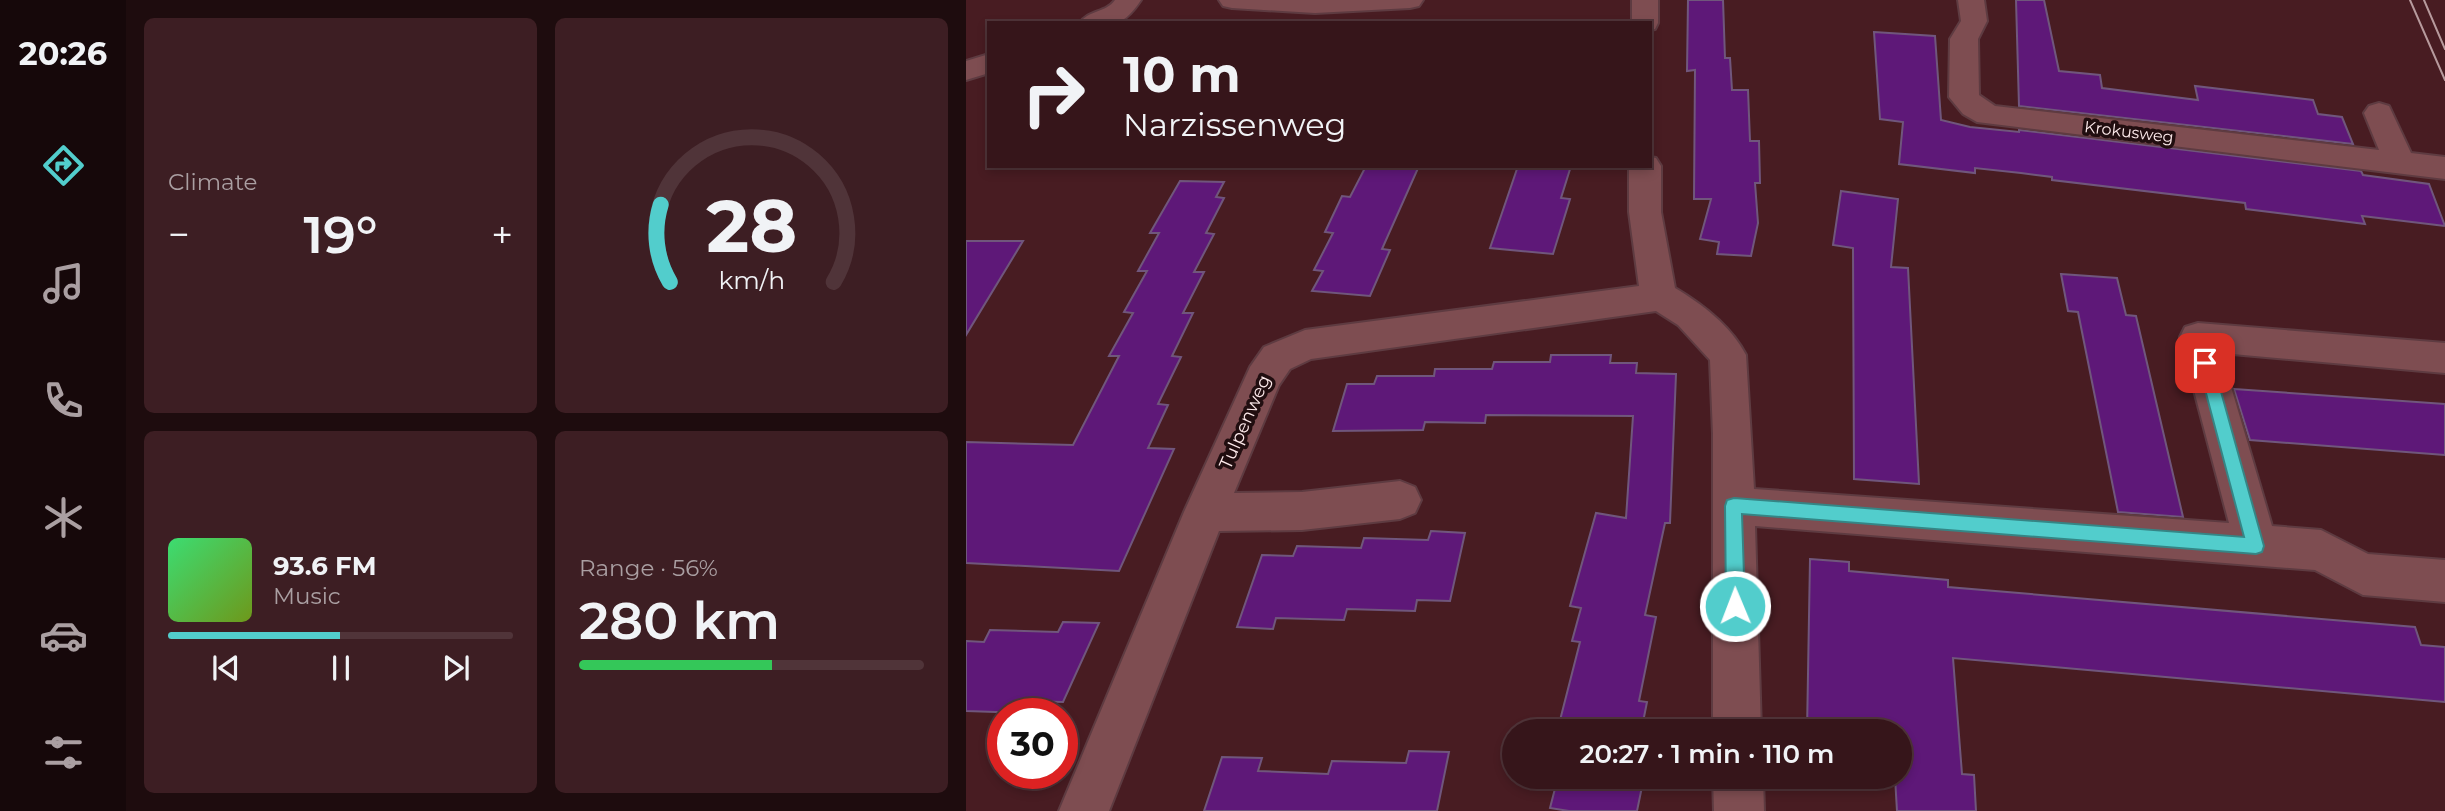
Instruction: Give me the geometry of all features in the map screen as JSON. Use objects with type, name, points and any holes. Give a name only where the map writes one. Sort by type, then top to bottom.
[{"type":"street","points":[[1098,21],[1119,12],[1128,0]]},
{"type":"street","points":[[1232,0],[1315,5],[1410,0]]},
{"type":"street","points":[[1645,0],[1645,21]]},
{"type":"street","name":"Krokusweg","points":[[1971,0],[1974,21],[1964,39],[1964,97],[1973,107],[1988,115],[2445,168]]},
{"type":"street","points":[[966,71],[987,64]]},
{"type":"street","points":[[2379,113],[2400,164]]},
{"type":"street","points":[[1645,168],[1645,212],[1651,266],[1661,297],[1691,315],[1728,355],[1734,506],[1737,719]]},
{"type":"street","name":"Tulpenweg","points":[[1084,811],[1205,512],[1263,378],[1277,358],[1304,345],[1661,297]]},
{"type":"street","points":[[2256,546],[2198,337],[2445,358]]},
{"type":"street","points":[[1205,512],[1302,511],[1400,500]]},
{"type":"street","points":[[1734,506],[2321,550],[2363,574],[2445,580]]},
{"type":"street","points":[[1738,789],[1739,811]]},
{"type":"building","points":[[1688,0],[1723,0],[1725,58],[1730,58],[1732,90],[1748,90],[1750,141],[1759,141],[1760,183],[1755,183],[1758,223],[1751,256],[1717,254],[1719,242],[1700,239],[1711,199],[1694,199],[1695,70],[1687,71]]},
{"type":"building","points":[[2016,0],[2044,0],[2059,71],[2100,75],[2102,88],[2198,100],[2195,86],[2313,100],[2318,114],[2342,117],[2353,144],[2019,106]]},
{"type":"building","points":[[1874,32],[1935,36],[1941,120],[1970,127],[2019,130],[2361,171],[2363,175],[2429,184],[2445,226],[2362,216],[2365,224],[2246,209],[2245,203],[2052,180],[2052,177],[2021,173],[1975,168],[1975,173],[1899,164],[1903,122],[1880,119]]},
{"type":"building","points":[[1365,168],[1418,168],[1382,249],[1390,250],[1370,296],[1312,291],[1323,271],[1314,270],[1333,233],[1325,232],[1342,196],[1350,197]]},
{"type":"building","points":[[1517,168],[1570,168],[1561,198],[1570,199],[1553,254],[1490,248]]},
{"type":"building","points":[[1180,181],[1224,182],[1216,197],[1224,198],[1206,233],[1214,234],[1194,272],[1204,272],[1183,313],[1193,313],[1172,356],[1181,357],[1158,404],[1168,405],[1148,448],[1174,449],[1119,571],[966,563],[966,442],[1073,445],[1119,356],[1109,356],[1133,313],[1124,312],[1147,271],[1138,271],[1159,233],[1150,233]]},
{"type":"building","points":[[1841,191],[1898,199],[1891,267],[1908,268],[1919,484],[1854,479],[1853,248],[1833,245]]},
{"type":"building","points":[[966,241],[1023,241],[966,335]]},
{"type":"building","points":[[2061,274],[2117,278],[2126,315],[2136,316],[2183,517],[2118,512],[2078,312],[2068,311]]},
{"type":"building","points":[[1551,355],[1611,355],[1610,363],[1637,363],[1636,373],[1676,374],[1670,523],[1665,523],[1645,615],[1656,617],[1639,701],[1647,702],[1644,719],[1560,719],[1580,642],[1572,641],[1581,608],[1570,606],[1596,513],[1626,518],[1633,416],[1486,415],[1485,423],[1425,422],[1423,430],[1333,431],[1347,384],[1374,384],[1377,376],[1434,376],[1435,369],[1492,369],[1494,362],[1550,362]]},
{"type":"building","points":[[2234,389],[2445,404],[2445,455],[2250,440]]},
{"type":"building","points":[[1431,531],[1465,533],[1450,601],[1417,600],[1415,611],[1347,609],[1344,620],[1276,618],[1273,629],[1237,627],[1262,555],[1293,556],[1297,546],[1361,548],[1364,538],[1428,540]]},
{"type":"building","points":[[1810,559],[1849,562],[1849,571],[1948,580],[1948,587],[2415,627],[2421,645],[2445,647],[2445,702],[1953,658],[1962,774],[1974,775],[1976,811],[1897,811],[1896,789],[1912,789],[1912,719],[1807,719]]},
{"type":"building","points":[[1063,622],[1099,623],[1065,698],[987,698],[987,712],[966,711],[966,641],[984,642],[990,630],[1058,632]]},
{"type":"building","points":[[1409,751],[1449,752],[1437,811],[1204,811],[1222,757],[1262,758],[1258,771],[1328,774],[1332,761],[1406,763]]},
{"type":"building","points":[[1555,789],[1642,789],[1637,811],[1569,811],[1550,808]]},
{"type":"tram line","points":[[2410,0],[2445,80]]},
{"type":"tram line","points":[[2424,0],[2445,49]]},
{"type":"route","points":[[1735,606],[1734,506],[2256,546],[2205,363]]}]
